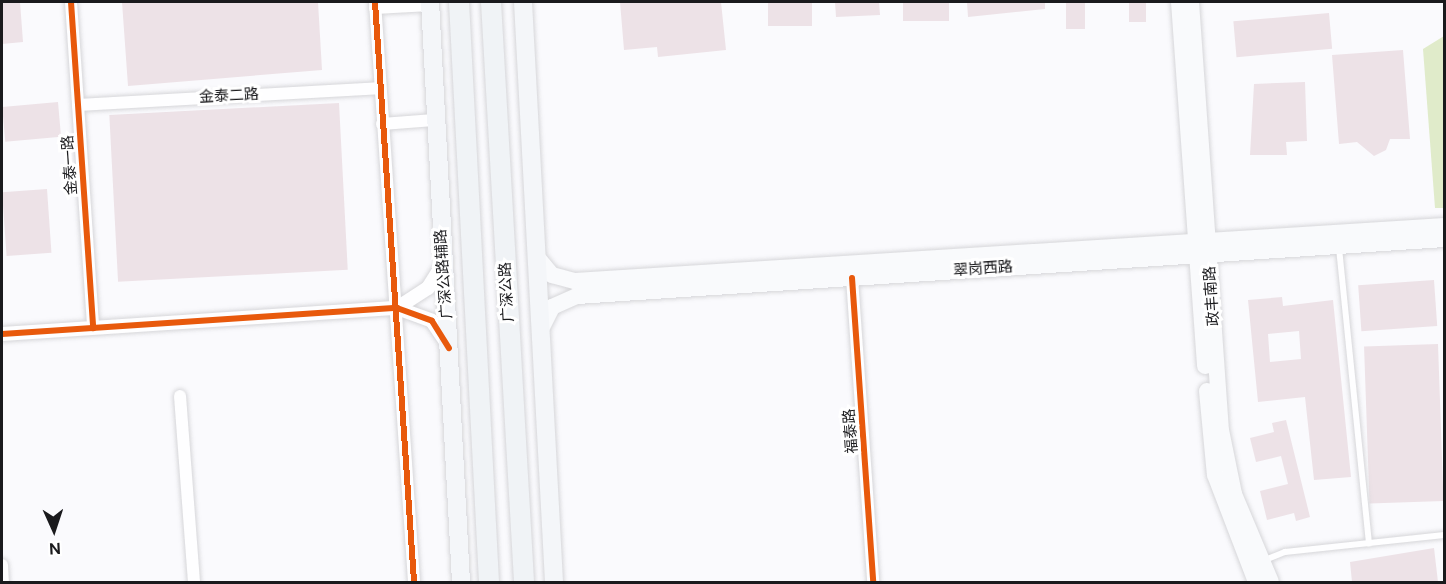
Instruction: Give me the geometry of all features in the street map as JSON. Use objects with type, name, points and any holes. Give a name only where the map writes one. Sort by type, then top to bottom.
[{"type":"highway","points":[[459,2],[489,582]]},
{"type":"highway","name":"广深公路","points":[[491,2],[524,582]]},
{"type":"main road","points":[[523,2],[554,582]]},
{"type":"main road","name":"政丰南路","points":[[1179,2],[1202,248],[1226,460],[1260,562],[1271,582]]},
{"type":"main road","name":"政丰南路","points":[[1191,2],[1215,475],[1256,582]]},
{"type":"main road","name":"广深公路辅路","points":[[430,3],[434,120],[461,582]]},
{"type":"main road","name":"翠岗西路","points":[[536,256],[552,275],[564,280],[609,286],[852,278],[1444,226]]},
{"type":"main road","name":"翠岗西路","points":[[540,331],[545,318],[563,299],[609,286],[1202,248],[1339,246],[1444,240]]},
{"type":"street","name":"金泰一路","points":[[71,2],[93,328]]},
{"type":"street","points":[[414,582],[397,308],[381,124],[375,5],[430,3]]},
{"type":"street","name":"金泰二路","points":[[78,105],[379,88]]},
{"type":"street","points":[[381,124],[434,120]]},
{"type":"street","points":[[397,308],[428,288],[442,266]]},
{"type":"street","name":"福泰路","points":[[852,278],[873,582]]},
{"type":"street","points":[[2,334],[397,308],[432,321],[449,348]]},
{"type":"street","points":[[180,396],[194,582]]},
{"type":"street","points":[[2,566],[3,582]]},
{"type":"lane","points":[[1339,246],[1369,543]]},
{"type":"lane","points":[[1260,562],[1285,552],[1444,535]]},
{"type":"green space","points":[[1444,36],[1444,208],[1435,208],[1423,49]]},
{"type":"building","points":[[2,2],[20,2],[23,42],[2,44]]},
{"type":"building","points":[[122,2],[318,2],[322,70],[128,86]]},
{"type":"building","points":[[620,2],[721,2],[726,50],[658,57],[657,47],[624,50]]},
{"type":"building","points":[[768,2],[812,2],[812,26],[768,26]]},
{"type":"building","points":[[835,2],[879,2],[880,15],[836,17]]},
{"type":"building","points":[[903,2],[949,2],[949,21],[903,21]]},
{"type":"building","points":[[967,2],[1045,2],[1045,9],[968,17]]},
{"type":"building","points":[[1066,2],[1085,2],[1085,29],[1066,29]]},
{"type":"building","points":[[1129,2],[1146,2],[1146,22],[1129,22]]},
{"type":"building","points":[[1329,13],[1332,49],[1237,57],[1233,21]]},
{"type":"building","points":[[1403,50],[1410,139],[1390,139],[1386,150],[1374,156],[1357,142],[1339,144],[1332,55]]},
{"type":"building","points":[[1305,82],[1307,141],[1286,142],[1287,155],[1250,155],[1254,84]]},
{"type":"building","points":[[58,102],[61,137],[5,142],[2,107]]},
{"type":"building","points":[[339,103],[348,270],[118,282],[109,115]]},
{"type":"building","points":[[47,189],[51,253],[7,256],[2,192]]},
{"type":"building","points":[[1434,280],[1437,326],[1361,331],[1358,285]]},
{"type":"building","points":[[1282,297],[1283,306],[1333,300],[1351,477],[1314,480],[1305,397],[1258,402],[1248,300]],"holes":[[[1299,331],[1301,359],[1270,362],[1268,334]]]},
{"type":"building","points":[[1438,344],[1443,501],[1370,503],[1364,347]]},
{"type":"building","points":[[1286,420],[1310,517],[1296,521],[1294,513],[1267,520],[1260,491],[1288,484],[1281,456],[1256,462],[1250,438],[1274,432],[1272,423]]},
{"type":"building","points":[[1434,548],[1438,582],[1352,582],[1350,562]]},
{"type":"cycle path","points":[[71,2],[93,328]]},
{"type":"cycle path","points":[[375,2],[414,582]]},
{"type":"cycle path","points":[[852,278],[873,582]]},
{"type":"cycle path","points":[[2,334],[397,308],[432,321],[449,348]]}]
